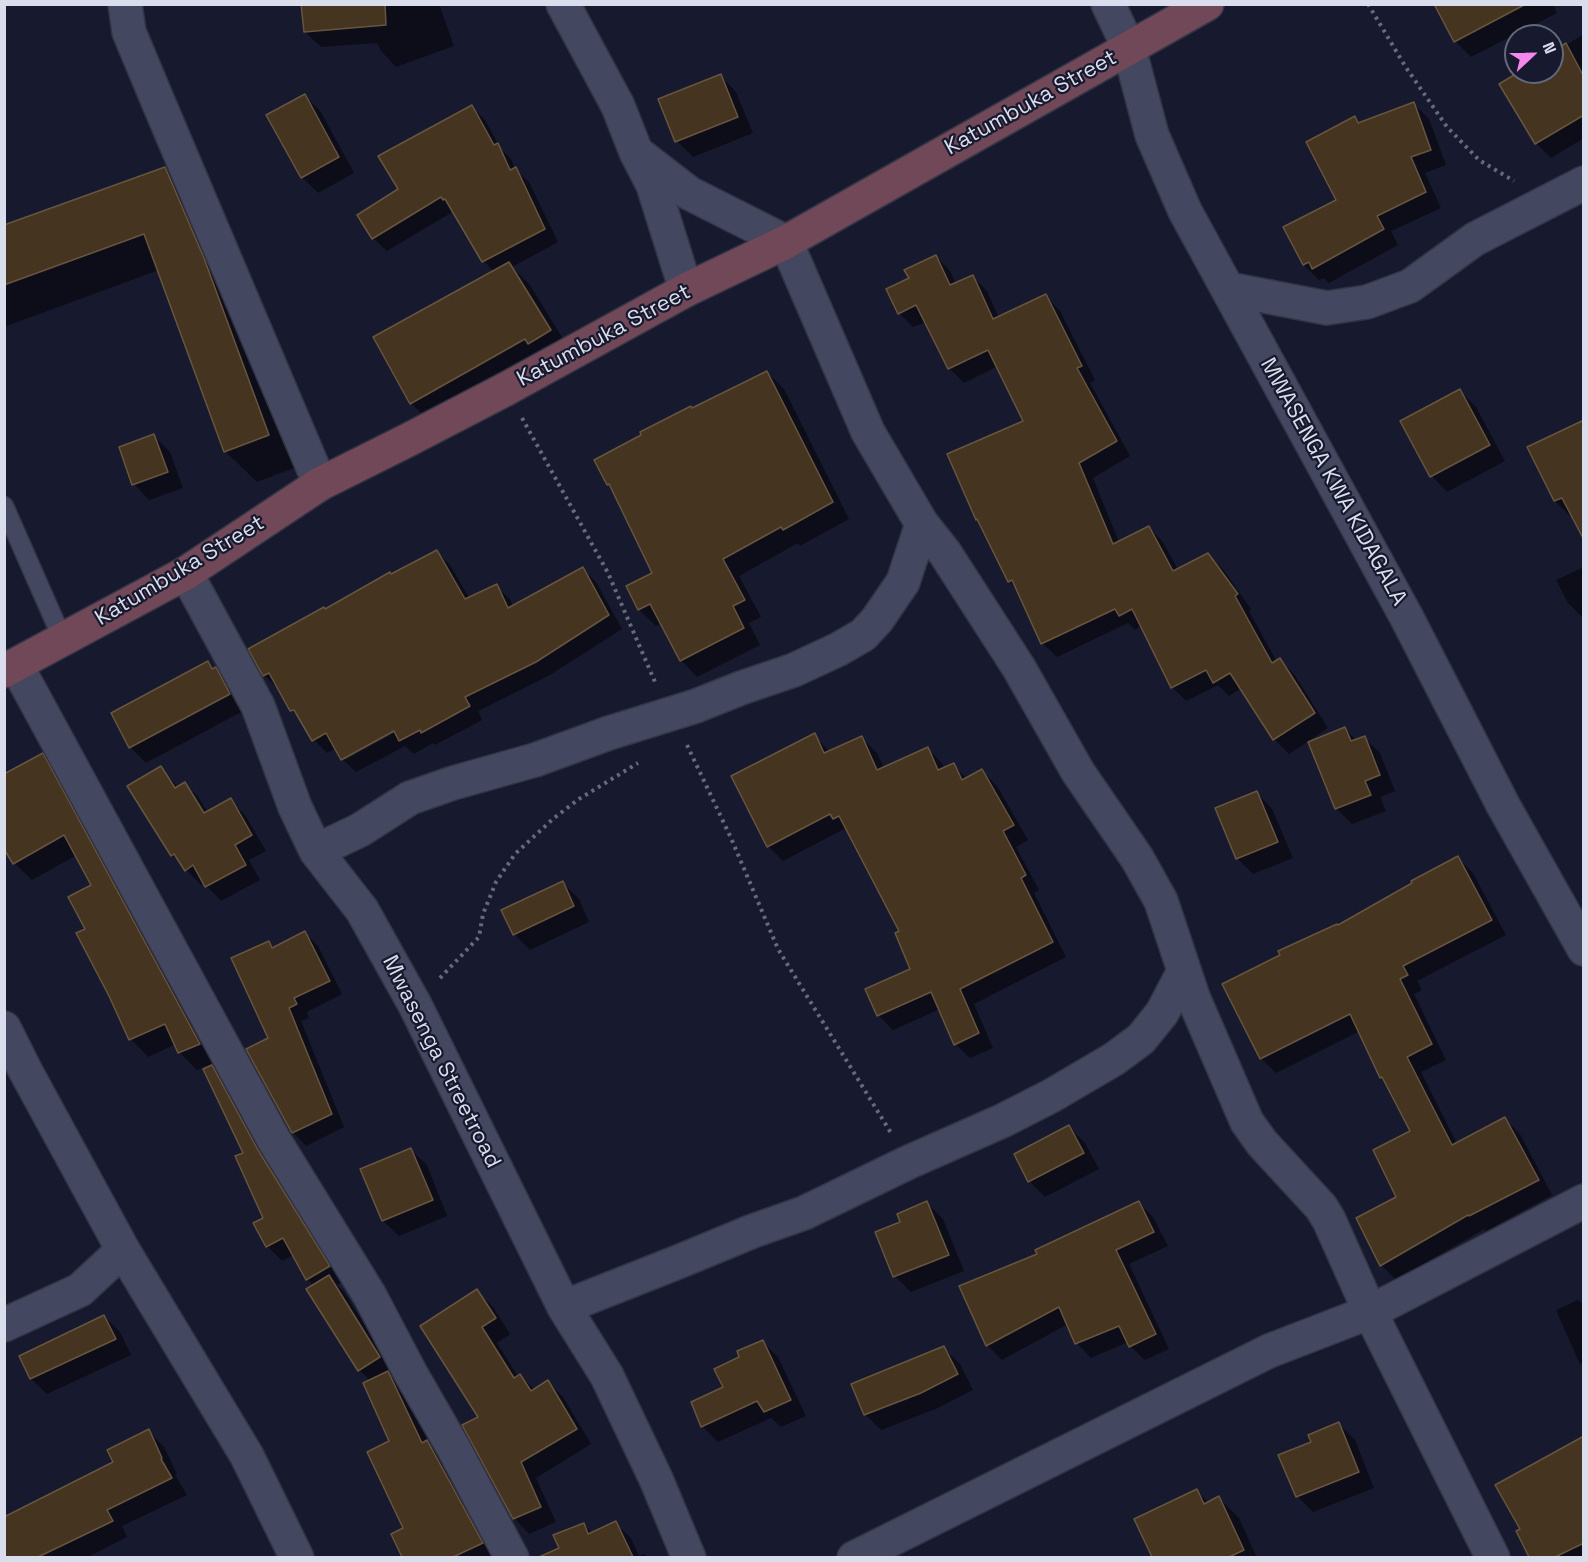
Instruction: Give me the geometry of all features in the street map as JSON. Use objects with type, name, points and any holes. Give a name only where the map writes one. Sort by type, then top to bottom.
[{"type":"main road","name":"Katumbuka Street","points":[[10,668],[186,573],[320,484],[506,389],[687,290],[786,242],[1207,4]]},
{"type":"street","points":[[125,4],[129,32],[320,484]]},
{"type":"street","name":"MWASENGA KWA KIDAGALA","points":[[1108,4],[1129,48],[1152,135],[1185,211],[1407,618],[1503,805],[1584,949]]},
{"type":"street","points":[[573,8],[618,106],[636,152],[653,185],[687,290]]},
{"type":"street","points":[[636,152],[689,193],[786,242],[868,432],[922,524],[945,553],[1018,668],[1078,772],[1137,858],[1161,902],[1184,971],[1247,1122],[1262,1143],[1321,1207],[1329,1220],[1370,1312],[1493,1557]]},
{"type":"street","points":[[1228,289],[1327,308],[1367,302],[1410,286],[1475,239],[1583,184]]},
{"type":"street","points":[[316,852],[360,830],[410,798],[453,783],[535,760],[609,733],[677,727],[696,706],[794,670],[839,649],[862,635],[878,620],[903,582],[922,524]]},
{"type":"street","name":"Mwasenga Streetroad","points":[[186,573],[258,706],[295,807],[316,852],[362,910],[415,1005],[564,1306],[607,1376],[656,1479],[689,1557]]},
{"type":"street","points":[[10,668],[274,1140],[370,1296],[512,1557]]},
{"type":"street","points":[[564,1306],[804,1213],[1051,1096],[1114,1059],[1141,1039],[1162,1013],[1184,971]]},
{"type":"street","points":[[4,1028],[123,1250],[247,1456],[297,1557]]},
{"type":"street","points":[[854,1557],[1269,1351],[1370,1312],[1584,1201]]},
{"type":"street","points":[[4,1325],[80,1290],[123,1250]]},
{"type":"lane","points":[[4,506],[63,640]]},
{"type":"path","points":[[1368,4],[1405,66],[1447,127],[1479,160],[1548,201]]},
{"type":"path","points":[[506,389],[608,573],[677,727],[731,838],[778,949],[909,1162]]},
{"type":"path","points":[[415,1005],[479,937],[483,914],[496,882],[515,854],[554,818],[647,757]]},
{"type":"building","points":[[301,4],[385,4],[386,25],[304,32]]},
{"type":"building","points":[[1434,4],[1526,4],[1454,42]]},
{"type":"building","points":[[1566,43],[1584,77],[1584,115],[1535,144],[1499,84],[1504,81],[1504,84],[1564,84],[1564,44]]},
{"type":"building","points":[[721,74],[738,117],[675,142],[658,99]]},
{"type":"building","points":[[305,94],[339,157],[301,178],[266,115]]},
{"type":"building","points":[[1414,102],[1431,150],[1411,157],[1426,192],[1377,216],[1384,229],[1312,269],[1309,262],[1303,265],[1283,227],[1336,200],[1306,142],[1355,116],[1358,123]]},
{"type":"building","points":[[472,105],[494,145],[498,143],[510,170],[516,167],[545,229],[482,262],[445,199],[441,197],[372,239],[357,215],[398,189],[378,156]]},
{"type":"building","points":[[165,167],[204,258],[269,435],[224,452],[144,234],[4,285],[4,225]]},
{"type":"building","points":[[936,255],[950,285],[973,275],[993,319],[1046,294],[1082,366],[1077,368],[1117,441],[1079,463],[1113,544],[1149,526],[1173,571],[1208,553],[1238,594],[1235,596],[1272,663],[1280,658],[1315,713],[1273,740],[1230,673],[1213,683],[1206,670],[1171,688],[1132,609],[1119,616],[1115,609],[1041,644],[1012,580],[1008,582],[976,520],[947,454],[1023,421],[988,350],[948,369],[916,305],[898,314],[886,289],[909,278],[904,270]]},
{"type":"building","points":[[509,262],[551,330],[528,344],[525,339],[410,404],[373,337]]},
{"type":"building","points":[[767,371],[833,502],[783,530],[781,527],[723,559],[745,600],[733,606],[744,628],[680,661],[650,604],[638,610],[626,586],[652,573],[609,484],[607,485],[594,460],[641,435],[640,432]]},
{"type":"building","points":[[1460,389],[1490,445],[1430,477],[1400,421]]},
{"type":"building","points":[[1584,420],[1584,540],[1562,498],[1554,501],[1527,447]]},
{"type":"building","points":[[154,434],[168,472],[132,485],[119,447]]},
{"type":"building","points":[[437,550],[465,599],[497,584],[508,608],[583,567],[609,615],[536,662],[465,697],[470,706],[421,733],[420,730],[399,741],[394,731],[341,760],[326,733],[312,741],[294,710],[290,711],[269,673],[263,676],[248,649],[390,572],[391,574]]},
{"type":"building","points":[[208,661],[212,669],[216,667],[230,694],[129,748],[111,713]]},
{"type":"building","points":[[1345,727],[1351,741],[1365,736],[1380,775],[1365,781],[1371,795],[1335,809],[1308,742]]},
{"type":"building","points":[[815,733],[824,753],[862,736],[877,770],[928,747],[938,770],[954,763],[962,780],[982,769],[1014,825],[1003,831],[1026,875],[1021,878],[1053,942],[960,989],[979,1033],[954,1045],[931,992],[877,1016],[865,989],[910,969],[895,933],[899,931],[839,816],[833,819],[830,814],[767,847],[731,776]]},
{"type":"building","points":[[43,753],[200,1044],[178,1053],[165,1024],[129,1040],[76,933],[85,929],[68,897],[91,885],[64,835],[13,864],[4,849],[4,774]]},
{"type":"building","points":[[161,766],[175,788],[185,782],[204,813],[231,798],[252,835],[235,845],[246,865],[205,887],[193,865],[185,871],[174,854],[171,856],[127,786]]},
{"type":"building","points":[[1257,791],[1278,842],[1236,859],[1215,808]]},
{"type":"building","points":[[1458,856],[1492,920],[1403,966],[1408,975],[1400,979],[1432,1044],[1407,1057],[1452,1145],[1505,1117],[1539,1180],[1468,1215],[1380,1266],[1356,1218],[1396,1197],[1373,1150],[1410,1131],[1382,1077],[1380,1078],[1350,1014],[1260,1059],[1222,984],[1280,955],[1278,951],[1338,925]]},
{"type":"building","points":[[563,881],[574,906],[513,935],[501,910]]},
{"type":"building","points":[[305,931],[330,981],[294,998],[297,1004],[289,1008],[332,1114],[292,1133],[246,1049],[268,1038],[231,958],[269,941],[272,948]]},
{"type":"building","points":[[212,1065],[258,1150],[330,1266],[306,1280],[283,1238],[266,1247],[253,1223],[263,1218],[235,1156],[243,1153],[203,1069]]},
{"type":"building","points":[[1069,1125],[1084,1153],[1028,1182],[1014,1154]]},
{"type":"building","points":[[411,1148],[433,1200],[382,1221],[360,1169]]},
{"type":"building","points":[[927,1201],[949,1255],[893,1277],[875,1232],[900,1222],[897,1214]]},
{"type":"building","points":[[1139,1201],[1154,1232],[1116,1250],[1156,1334],[1129,1347],[1119,1326],[1075,1344],[1059,1307],[986,1346],[959,1286],[1037,1254],[1035,1250]]},
{"type":"building","points":[[329,1275],[380,1357],[358,1371],[306,1289]]},
{"type":"building","points":[[477,1289],[496,1318],[482,1327],[514,1378],[520,1374],[531,1391],[548,1380],[577,1429],[521,1462],[541,1507],[513,1519],[462,1425],[478,1417],[420,1326]]},
{"type":"building","points":[[104,1315],[116,1339],[30,1379],[19,1356]]},
{"type":"building","points":[[763,1340],[791,1400],[764,1412],[757,1401],[701,1427],[691,1402],[723,1387],[714,1369],[739,1357],[737,1351]]},
{"type":"building","points":[[944,1346],[958,1374],[921,1393],[864,1415],[851,1384]]},
{"type":"building","points":[[388,1371],[422,1443],[427,1440],[483,1543],[453,1557],[402,1557],[391,1534],[403,1528],[367,1452],[389,1441],[363,1383]]},
{"type":"building","points":[[1339,1422],[1359,1472],[1296,1497],[1278,1455],[1311,1442],[1308,1435]]},
{"type":"building","points":[[149,1429],[161,1459],[172,1478],[107,1510],[113,1521],[38,1557],[4,1557],[4,1517],[113,1462],[107,1450]]},
{"type":"building","points":[[1584,1436],[1584,1543],[1555,1557],[1529,1557],[1516,1531],[1520,1529],[1495,1485]]},
{"type":"building","points":[[1197,1489],[1204,1504],[1219,1496],[1244,1550],[1229,1557],[1152,1557],[1134,1519]]},
{"type":"building","points":[[616,1521],[633,1557],[539,1557],[559,1548],[553,1535],[584,1523],[588,1534]]}]
